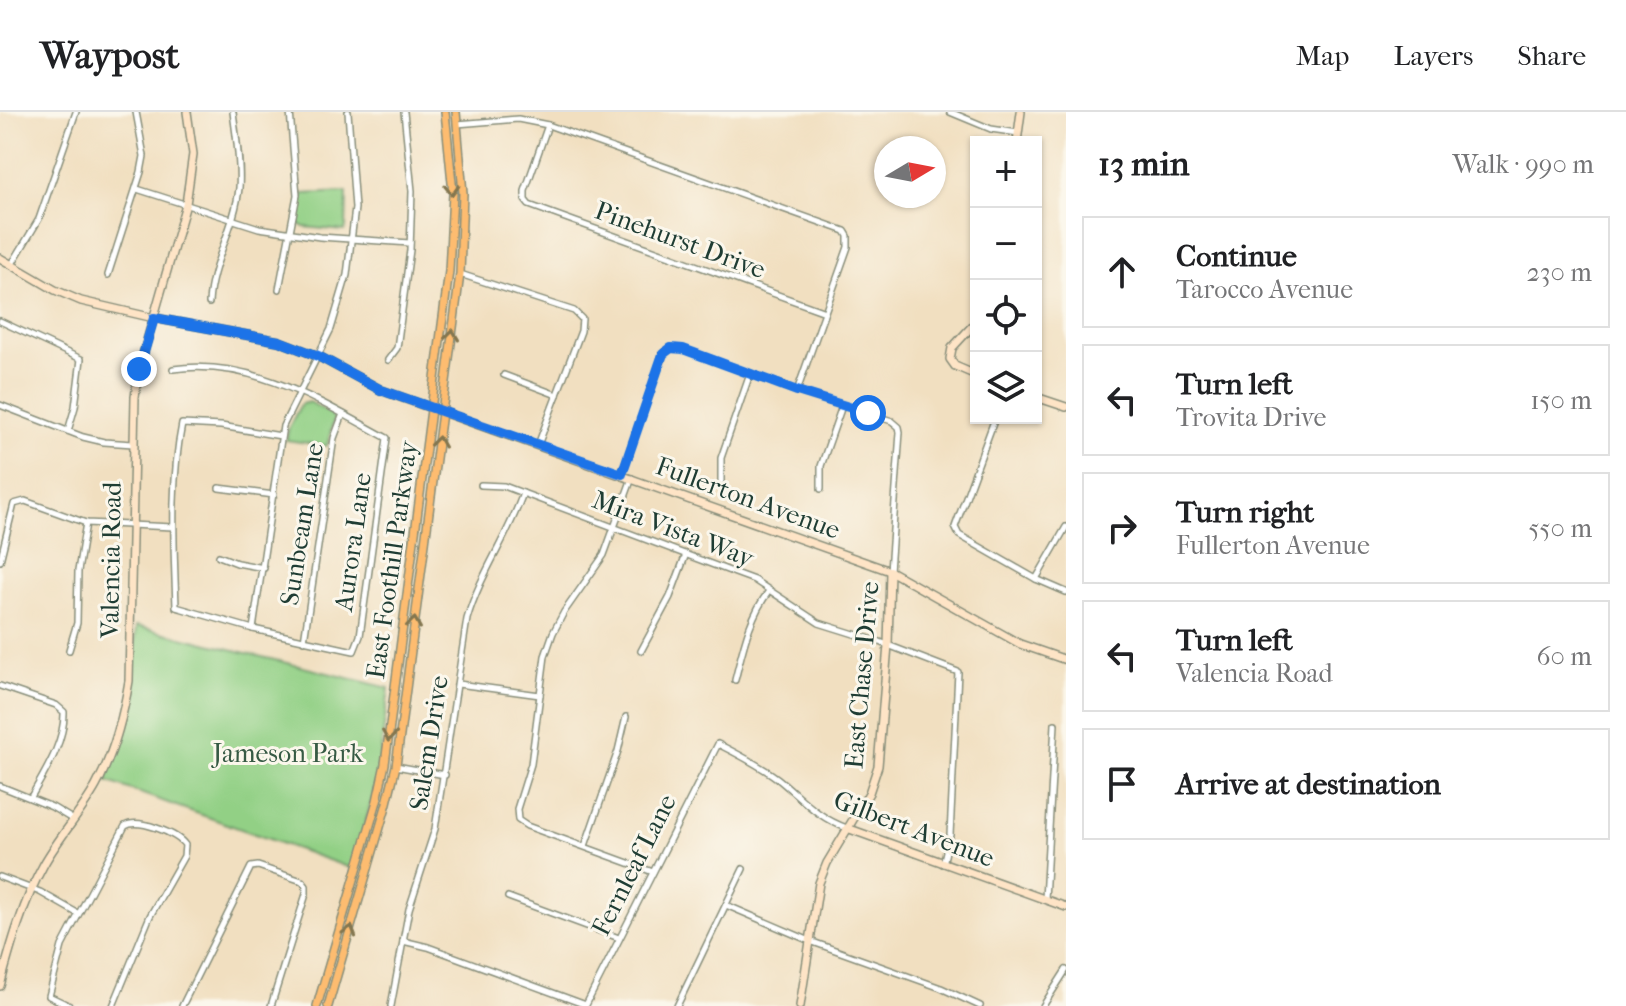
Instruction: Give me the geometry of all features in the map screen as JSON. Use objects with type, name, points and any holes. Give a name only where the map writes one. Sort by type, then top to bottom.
[{"type":"main road","name":"East Foothill Parkway","points":[[317,1006],[385,764],[453,226],[452,171],[445,112]]},
{"type":"main road","name":"East Foothill Parkway","points":[[328,1006],[396,766],[460,274],[463,193],[456,112]]},
{"type":"street","points":[[12,264],[39,219],[76,112]]},
{"type":"street","points":[[108,275],[137,189],[144,156],[136,112]]},
{"type":"street","name":"Valencia Road","points":[[0,986],[31,889],[72,819],[94,789],[122,724],[129,681],[133,444],[139,369],[186,204],[193,154],[187,112]]},
{"type":"street","points":[[209,303],[210,282],[239,188],[233,112]]},
{"type":"street","points":[[279,289],[297,195],[290,112]]},
{"type":"street","points":[[253,629],[283,426],[331,329],[347,275],[355,208],[348,112]]},
{"type":"street","points":[[388,360],[397,348],[410,243],[412,191],[404,112]]},
{"type":"street","points":[[950,112],[1011,136]]},
{"type":"street","points":[[1017,136],[1021,112]]},
{"type":"street","points":[[457,124],[518,119],[548,125],[839,228],[848,236],[848,247],[797,391]]},
{"type":"street","name":"Pinehurst Drive","points":[[548,125],[525,191],[525,200],[535,209],[825,312]]},
{"type":"street","points":[[137,189],[231,220],[290,233],[410,243]]},
{"type":"street","name":"Fullerton Avenue","points":[[0,258],[55,290],[81,301],[279,341],[318,356],[381,390],[890,571],[1020,644],[1066,660]]},
{"type":"street","points":[[460,274],[579,313],[583,325],[538,445]]},
{"type":"street","points":[[0,321],[81,359],[75,407],[68,431]]},
{"type":"street","points":[[970,328],[952,348],[950,359],[955,366],[970,372]]},
{"type":"street","points":[[622,474],[663,354],[671,348],[683,349],[842,406],[821,466],[821,489]]},
{"type":"street","points":[[173,369],[199,366],[270,379],[301,391],[343,414]]},
{"type":"street","points":[[721,481],[721,458],[750,374]]},
{"type":"street","points":[[504,375],[557,395]]},
{"type":"street","points":[[1042,399],[1066,407]]},
{"type":"street","points":[[0,405],[104,442],[133,444]]},
{"type":"street","name":"East Chase Drive","points":[[800,1006],[819,883],[876,775],[888,645],[899,427],[892,421],[842,406]]},
{"type":"street","name":"Aurora Lane","points":[[304,641],[354,651],[360,636],[387,438],[343,414]]},
{"type":"street","name":"Sunbeam Lane","points":[[304,641],[334,438],[343,414]]},
{"type":"street","points":[[281,436],[221,426],[182,424],[177,451],[173,527],[176,607],[304,641]]},
{"type":"street","points":[[993,424],[955,527],[959,535],[1036,579],[1066,592]]},
{"type":"street","points":[[632,477],[604,555],[553,633],[545,656],[531,764],[517,809],[518,820],[527,826],[653,872]]},
{"type":"street","name":"Mira Vista Way","points":[[481,485],[504,486],[754,580],[819,623],[958,672],[950,835],[943,864]]},
{"type":"street","points":[[219,488],[274,495]]},
{"type":"street","name":"Salem Drive","points":[[391,1006],[409,909],[435,829],[467,619],[473,598],[514,521],[523,493]]},
{"type":"street","points":[[0,561],[4,528],[14,504],[25,501],[86,523],[173,527]]},
{"type":"street","points":[[69,650],[77,623],[78,571],[86,523]]},
{"type":"street","points":[[1036,579],[1066,527]]},
{"type":"street","points":[[641,651],[670,597],[686,554]]},
{"type":"street","points":[[219,556],[264,568]]},
{"type":"street","points":[[735,680],[749,628],[759,604],[769,591]]},
{"type":"street","points":[[458,684],[540,695]]},
{"type":"street","points":[[0,686],[56,705],[64,712],[65,722],[54,755],[31,797]]},
{"type":"street","points":[[585,846],[618,751],[626,717]]},
{"type":"street","points":[[1045,900],[1055,724]]},
{"type":"street","name":"Gilbert Avenue","points":[[718,744],[753,761],[830,822],[1066,907]]},
{"type":"street","name":"Fernleaf Lane","points":[[586,1005],[718,744]]},
{"type":"street","points":[[396,766],[445,775]]},
{"type":"street","points":[[0,786],[31,797],[72,819]]},
{"type":"street","points":[[70,1006],[49,996],[62,946],[125,826],[137,822],[180,838],[185,845],[184,856],[150,916],[113,1006]]},
{"type":"street","points":[[182,1006],[251,867],[258,866],[302,881],[306,886],[271,1006]]},
{"type":"street","points":[[677,1006],[743,869]]},
{"type":"street","points":[[0,877],[77,913]]},
{"type":"street","points":[[508,897],[619,938]]},
{"type":"street","points":[[726,905],[810,941],[941,988],[980,1006]]},
{"type":"street","points":[[403,941],[428,947],[586,1005]]},
{"type":"street","points":[[1043,1006],[1066,970]]},
{"type":"green space","points":[[347,192],[344,231],[299,224],[302,194]]},
{"type":"green space","points":[[310,402],[334,419],[327,446],[286,440],[301,404]]},
{"type":"green space","name":"Jameson Park","points":[[136,626],[389,688],[377,780],[353,869],[106,781],[131,712]]},
{"type":"route","points":[[139,369],[154,318],[279,341],[318,356],[381,390],[622,474],[663,354],[671,348],[683,349],[797,391],[868,413]]}]
